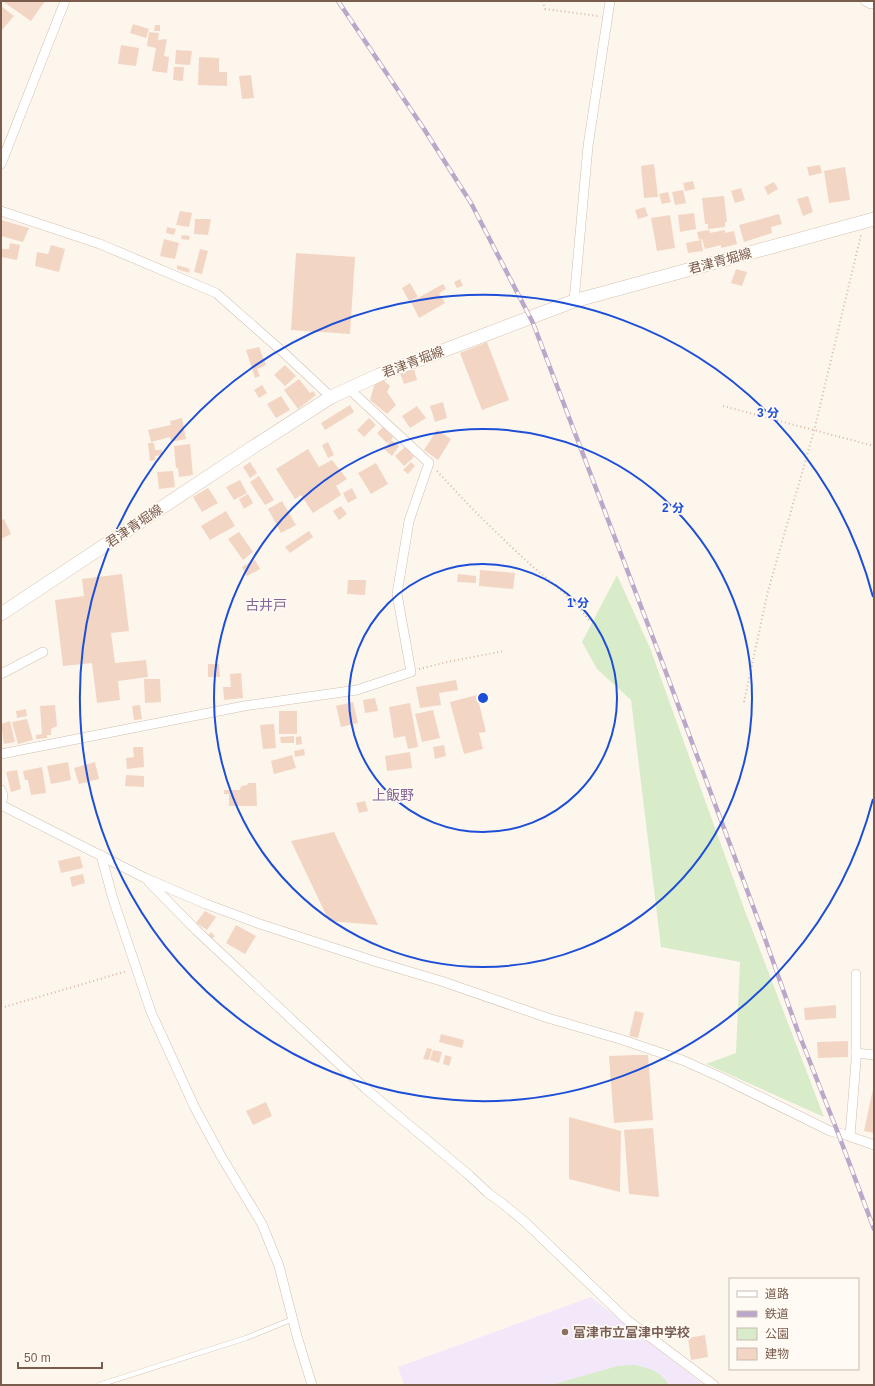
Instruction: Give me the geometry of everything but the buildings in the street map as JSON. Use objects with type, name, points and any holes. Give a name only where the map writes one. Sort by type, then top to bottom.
[{"type":"main road","name":"君津青堀線","points":[[1,614],[250,449],[331,397],[348,388],[378,375],[574,300],[869,221]]},
{"type":"street","points":[[1,164],[65,1]]},
{"type":"street","points":[[574,300],[588,146],[610,1]]},
{"type":"street","points":[[865,1],[871,4],[874,3]]},
{"type":"street","points":[[1,211],[100,244],[216,293],[331,397]]},
{"type":"street","points":[[1,754],[244,706],[357,690],[410,672],[397,594],[409,521],[429,463],[348,388]]},
{"type":"street","points":[[1,674],[43,652]]},
{"type":"street","points":[[1,790],[4,796],[1,805],[145,878],[206,904],[260,924],[441,981],[548,1018],[616,1038],[682,1060],[830,1131],[850,1136],[874,1145]]},
{"type":"street","points":[[101,855],[113,899],[151,1012],[195,1108],[221,1156],[262,1224],[279,1266],[312,1385]]},
{"type":"street","points":[[145,878],[196,930],[366,1089],[469,1175],[488,1193],[525,1222],[626,1319],[714,1385]]},
{"type":"street","points":[[850,1136],[856,1053],[856,974]]},
{"type":"street","points":[[856,1053],[874,1055]]},
{"type":"lane","points":[[99,1385],[246,1338],[293,1319]]},
{"type":"path","points":[[543,1],[545,9],[607,17]]},
{"type":"path","points":[[744,702],[768,591],[814,431],[869,221]]},
{"type":"path","points":[[723,406],[874,446]]},
{"type":"path","points":[[429,463],[465,502],[531,565],[582,610],[590,622]]},
{"type":"path","points":[[410,672],[447,662],[504,651]]},
{"type":"path","points":[[1,1008],[136,969]]},
{"type":"shaded area","name":"富津市立富津中学校","points":[[591,1297],[704,1385],[404,1385],[398,1367]]},
{"type":"green space","points":[[617,575],[650,648],[745,911],[824,1117],[706,1064],[736,1053],[740,962],[661,947],[631,700],[597,669],[582,642]]},
{"type":"green space","points":[[635,1365],[658,1373],[669,1385],[551,1385],[618,1366]]},
{"type":"railway","points":[[338,1],[424,129],[471,203],[533,323],[658,651],[763,933],[797,1029],[874,1229]]},
{"type":"place","name":"富津市立富津中学校","points":[[565,1332]]},
{"type":"district","name":"古井戸","points":[[266,605]]},
{"type":"district","name":"上飯野","points":[[393,795]]}]
